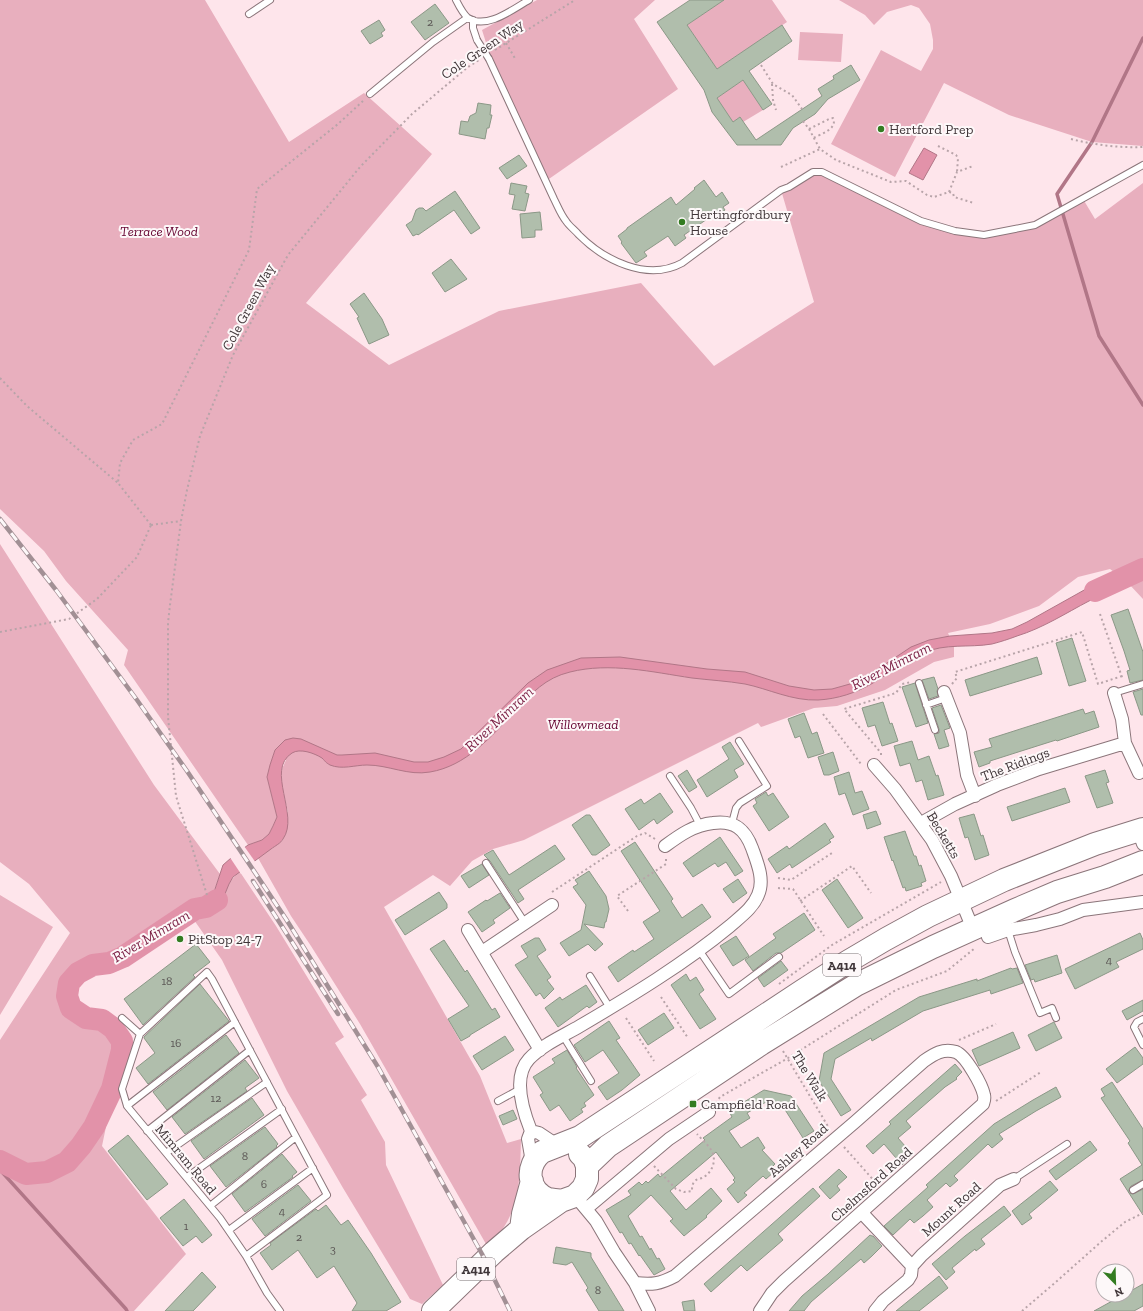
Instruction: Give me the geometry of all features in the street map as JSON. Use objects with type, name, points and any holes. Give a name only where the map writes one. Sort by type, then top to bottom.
[{"type":"highway","name":"A414","points":[[560,1145],[580,1137],[590,1131],[846,962],[925,917],[1047,862],[1095,844],[1141,834]]},
{"type":"highway","name":"A414","points":[[587,1166],[608,1146],[812,1011],[856,985],[925,950],[981,933],[1015,910],[1057,892],[1105,877],[1143,862]]},
{"type":"highway","points":[[521,1229],[532,1172],[537,1156],[542,1152],[560,1145],[578,1150],[584,1158],[587,1166],[587,1179],[574,1202],[549,1199],[536,1190],[532,1172]]},
{"type":"highway","name":"A414","points":[[433,1311],[488,1258],[521,1229],[574,1202]]},
{"type":"street","points":[[1114,693],[1122,719],[1125,743],[1139,773]]},
{"type":"street","points":[[946,695],[960,733],[967,775],[975,796]]},
{"type":"street","name":"The Ridings","points":[[921,823],[939,812],[1039,769],[1125,743]]},
{"type":"street","name":"Becketts","points":[[874,765],[895,788],[921,823],[941,855],[960,900],[981,933]]},
{"type":"street","points":[[532,1172],[528,1138],[531,1131],[526,1118],[520,1090],[522,1071],[528,1060],[540,1050],[610,1008],[699,950],[719,935],[747,910],[759,893],[761,883],[760,874],[751,845],[740,828],[732,823],[714,822],[700,825],[685,831],[665,846]]},
{"type":"street","points":[[981,933],[1036,925],[1060,919],[1084,910],[1143,902]]},
{"type":"street","points":[[482,952],[552,905]]},
{"type":"street","points":[[468,930],[540,1050]]},
{"type":"street","points":[[948,1050],[958,1053],[967,1062],[983,1092],[985,1100]]},
{"type":"street","name":"Ashley Road","points":[[635,1283],[652,1285],[668,1280],[681,1272],[924,1060],[935,1053],[948,1050]]},
{"type":"street","name":"Chelmsford Road","points":[[760,1311],[772,1294],[784,1281],[978,1110],[985,1100]]},
{"type":"street","points":[[649,1311],[635,1283],[614,1252],[596,1221],[574,1202],[647,1158],[670,1139],[709,1112]]},
{"type":"street","points":[[531,1131],[539,1133],[560,1145]]},
{"type":"street","name":"Mount Road","points":[[875,1311],[883,1301],[908,1280],[911,1275],[912,1266],[922,1255],[1000,1185],[1014,1179]]},
{"type":"street","points":[[862,1213],[912,1266]]},
{"type":"lane","points":[[249,14],[270,0]]},
{"type":"lane","points":[[456,0],[470,19],[477,40],[489,59],[554,200],[566,222],[588,244],[626,266],[642,270],[657,271],[672,269],[781,190],[789,187],[813,172],[822,172],[838,179],[921,221],[955,232],[984,235],[1035,225],[1143,165]]},
{"type":"lane","points":[[370,94],[433,42],[470,19],[481,22],[492,20],[505,15],[529,0]]},
{"type":"lane","points":[[919,683],[935,730]]},
{"type":"lane","points":[[1114,693],[1143,684]]},
{"type":"lane","points":[[926,705],[946,695]]},
{"type":"lane","points":[[732,823],[736,808],[740,803],[767,786],[739,741]]},
{"type":"lane","points":[[670,776],[691,808],[700,825]]},
{"type":"lane","points":[[486,863],[525,923]]},
{"type":"lane","points":[[1008,930],[1015,952],[1040,1013],[1052,1008],[1056,1018]]},
{"type":"lane","points":[[699,950],[729,994],[780,957]]},
{"type":"lane","points":[[122,1018],[140,1034],[207,972],[313,1168],[327,1195],[246,1256]]},
{"type":"lane","points":[[590,976],[610,1008]]},
{"type":"lane","points":[[1143,1019],[1137,1022],[1134,1027],[1143,1045]]},
{"type":"lane","points":[[127,1106],[235,1022]]},
{"type":"lane","name":"Mimram Road","points":[[140,1034],[122,1089],[127,1106],[187,1177],[229,1230],[267,1293],[280,1311]]},
{"type":"lane","points":[[563,1036],[591,1081]]},
{"type":"lane","points":[[148,1131],[250,1050]]},
{"type":"lane","points":[[166,1153],[267,1082]]},
{"type":"lane","points":[[498,1101],[520,1090]]},
{"type":"lane","points":[[187,1177],[282,1110]]},
{"type":"lane","points":[[210,1206],[296,1137]]},
{"type":"lane","points":[[1014,1179],[1067,1144]]},
{"type":"lane","points":[[229,1230],[313,1168]]},
{"type":"lane","points":[[1133,1190],[1143,1184]]},
{"type":"path","name":"Cole Green Way","points":[[493,51],[575,0]]},
{"type":"path","points":[[506,43],[516,60]]},
{"type":"path","name":"Cole Green Way","points":[[207,895],[176,796],[168,717],[168,623],[170,605],[181,521],[200,436],[233,355],[288,255],[360,166],[412,114],[468,67],[480,59]]},
{"type":"path","points":[[761,65],[773,84],[792,95],[802,109]]},
{"type":"path","points":[[772,82],[773,100],[776,110]]},
{"type":"path","points":[[118,483],[120,463],[133,440],[162,424],[249,250],[257,189],[338,124],[370,94]]},
{"type":"path","points":[[809,129],[830,119],[833,118],[834,120],[831,128],[813,138]]},
{"type":"path","points":[[803,122],[809,129],[820,149],[836,160],[891,182],[906,181],[927,195],[934,197],[948,192],[957,172],[958,158],[956,155],[938,146]]},
{"type":"path","points":[[1071,139],[1094,145],[1143,147]]},
{"type":"path","points":[[781,167],[820,149]]},
{"type":"path","points":[[957,172],[973,166]]},
{"type":"path","points":[[948,192],[952,193],[954,197],[974,203]]},
{"type":"path","points":[[0,378],[27,406],[118,483],[151,525]]},
{"type":"path","points":[[151,525],[181,521]]},
{"type":"path","points":[[0,632],[69,619],[97,599],[137,557],[151,525]]},
{"type":"path","points":[[1100,614],[1126,689]]},
{"type":"path","points":[[946,695],[957,678],[955,672],[1082,632],[1098,684],[1122,676]]},
{"type":"path","points":[[823,714],[866,769],[874,765],[881,753],[844,709],[896,693],[902,684],[917,680],[919,683]]},
{"type":"path","points":[[552,905],[552,892],[638,836],[645,833],[665,846],[666,864],[617,896],[628,912]]},
{"type":"path","points":[[778,878],[791,880],[832,853]]},
{"type":"path","points":[[800,901],[852,866],[871,893]]},
{"type":"path","points":[[776,986],[832,945],[914,896],[944,880]]},
{"type":"path","points":[[778,888],[792,889],[824,936]]},
{"type":"path","points":[[709,1112],[720,1097],[788,1058],[896,990],[947,971],[981,933]]},
{"type":"path","points":[[661,996],[688,1038]]},
{"type":"path","points":[[626,1018],[654,1061]]},
{"type":"path","points":[[948,1050],[954,1042],[996,1024]]},
{"type":"path","name":"The Walk","points":[[783,1051],[836,1138],[884,1193]]},
{"type":"path","points":[[985,1100],[998,1101],[1041,1072]]},
{"type":"path","points":[[647,1158],[676,1189],[684,1192],[692,1191],[696,1179],[707,1175],[710,1171],[713,1166],[714,1159],[712,1151],[690,1125]]},
{"type":"path","points":[[1022,1311],[1125,1222],[1143,1213]]},
{"type":"green space","points":[[0,0],[205,0],[289,142],[364,93],[432,154],[306,303],[389,365],[499,311],[641,283],[714,366],[814,302],[781,190],[813,172],[822,172],[921,221],[984,235],[1035,225],[1083,199],[1095,219],[1143,183],[1143,599],[1128,583],[1110,569],[1078,577],[1039,606],[990,624],[948,633],[954,647],[954,657],[934,662],[885,690],[837,706],[814,708],[761,727],[758,723],[524,840],[493,849],[472,861],[450,886],[433,875],[384,907],[480,1076],[507,1143],[521,1139],[517,1196],[514,1207],[502,1230],[486,1244],[360,1024],[291,916],[258,858],[283,840],[288,812],[281,783],[282,769],[286,760],[286,741],[275,750],[267,777],[277,817],[269,834],[262,840],[248,845],[124,665],[128,650],[66,581],[44,551],[0,509]]},
{"type":"green space","points":[[537,0],[655,0],[634,19],[678,89],[546,181],[493,65],[482,30]]},
{"type":"green space","points":[[724,0],[772,0],[787,22],[717,69],[687,25]]},
{"type":"green space","points":[[839,0],[1143,0],[1143,146],[1092,142],[1009,115],[944,83],[895,177],[831,144],[881,50],[921,71],[933,49],[930,24],[919,8],[911,5],[887,12],[874,25],[865,15]]},
{"type":"green space","points":[[800,32],[843,34],[841,62],[798,60]]},
{"type":"green space","points":[[743,80],[763,110],[743,122],[740,117],[733,122],[717,98]]},
{"type":"green space","points":[[0,544],[154,785],[220,874],[213,893],[207,899],[186,904],[151,942],[82,977],[76,997],[90,1014],[113,1028],[122,1050],[102,1146],[186,1254],[134,1311],[0,1311],[0,1040],[70,933],[29,884],[0,862]]},
{"type":"green space","points":[[240,872],[276,926],[344,1037],[335,1043],[367,1095],[361,1100],[385,1142],[386,1165],[443,1285],[422,1304],[410,1299],[343,1188],[287,1091],[222,960],[194,920],[220,906],[232,879]]},
{"type":"green space","points":[[0,895],[53,927],[0,1015]]},
{"type":"water","points":[[924,148],[937,155],[923,180],[909,173]]},
{"type":"water","points":[[1116,574],[1128,583],[1098,596],[1027,633],[992,644],[948,647],[931,650],[910,659],[867,687],[839,697],[808,700],[790,697],[754,686],[738,683],[631,669],[585,669],[561,675],[546,682],[527,698],[497,731],[477,749],[455,764],[443,769],[414,773],[375,765],[339,767],[326,763],[322,758],[315,754],[303,751],[292,753],[285,761],[282,770],[282,781],[288,818],[287,829],[282,840],[233,877],[220,906],[194,920],[186,904],[201,902],[213,895],[223,865],[248,845],[262,840],[269,834],[277,817],[267,777],[275,750],[285,740],[293,738],[301,739],[337,755],[375,753],[414,762],[428,762],[444,757],[461,749],[528,683],[547,670],[581,658],[620,657],[707,669],[745,672],[789,686],[814,690],[832,689],[850,684],[875,671],[911,647],[929,640],[950,636],[992,633],[1012,629]]},
{"type":"pier","points":[[244,846],[256,863],[241,874],[229,856]]},
{"type":"building","points":[[690,0],[724,0],[687,25],[717,69],[782,25],[792,41],[749,71],[772,104],[763,110],[743,80],[717,98],[733,122],[740,117],[756,140],[822,96],[818,89],[834,79],[833,76],[851,65],[860,80],[828,99],[815,114],[793,128],[781,145],[737,145],[712,112],[704,90],[657,22]]},
{"type":"building","points":[[435,4],[449,23],[425,40],[411,22]]},
{"type":"building","points":[[379,20],[385,30],[381,33],[383,36],[370,44],[361,31]]},
{"type":"building","points":[[478,103],[491,105],[490,115],[492,115],[485,139],[459,134],[461,121],[468,122],[470,116],[476,113]]},
{"type":"building","points":[[519,155],[527,166],[507,179],[499,168]]},
{"type":"building","name":"Hertingfordbury House","points":[[704,180],[716,197],[722,192],[729,203],[723,207],[725,210],[715,217],[713,215],[684,235],[686,238],[675,246],[668,236],[644,252],[647,256],[636,263],[621,243],[622,242],[618,236],[671,197],[676,205]]},
{"type":"building","points":[[511,183],[527,186],[525,193],[529,194],[525,211],[512,209],[515,195],[509,194]]},
{"type":"building","points":[[455,191],[480,228],[471,234],[454,210],[418,235],[413,236],[406,225],[412,221],[416,210],[423,208],[426,211]]},
{"type":"building","points":[[540,212],[542,230],[535,230],[535,237],[522,238],[520,214]]},
{"type":"building","points":[[451,259],[467,279],[445,292],[432,273]]},
{"type":"building","points":[[364,293],[382,319],[389,335],[369,344],[357,318],[359,317],[350,304]]},
{"type":"building","points":[[1128,609],[1143,652],[1143,680],[1130,683],[1127,671],[1130,670],[1111,615]]},
{"type":"building","points":[[1072,638],[1086,681],[1069,686],[1056,643]]},
{"type":"building","points":[[1037,657],[1042,674],[970,696],[965,680]]},
{"type":"building","points":[[934,677],[938,689],[938,696],[929,699],[922,680]]},
{"type":"building","points":[[915,683],[928,723],[916,727],[902,687]]},
{"type":"building","points":[[1143,689],[1143,715],[1141,715],[1133,692]]},
{"type":"building","points":[[883,702],[890,724],[892,723],[898,741],[882,746],[875,725],[868,727],[862,708]]},
{"type":"building","points":[[941,705],[950,728],[944,730],[949,746],[939,749],[934,734],[939,733],[939,729],[932,708]]},
{"type":"building","points":[[1083,709],[1085,714],[1094,711],[1099,727],[990,761],[990,763],[979,767],[974,752],[992,747],[989,739]]},
{"type":"building","points":[[804,713],[812,734],[817,732],[824,753],[808,758],[800,736],[795,738],[788,719]]},
{"type":"building","points":[[912,741],[918,760],[929,756],[936,776],[938,775],[944,795],[928,800],[922,780],[916,782],[910,763],[900,766],[894,746]]},
{"type":"building","points":[[730,742],[744,764],[734,770],[738,777],[707,797],[697,780],[729,759],[722,747]]},
{"type":"building","points":[[833,752],[839,771],[829,775],[824,775],[818,757]]},
{"type":"building","points":[[687,770],[697,787],[689,792],[678,776]]},
{"type":"building","points":[[1105,770],[1109,782],[1106,783],[1113,803],[1097,808],[1085,776]]},
{"type":"building","points":[[849,772],[855,793],[862,791],[869,809],[853,815],[845,793],[839,795],[834,777]]},
{"type":"building","points":[[1065,788],[1070,802],[1012,821],[1007,807]]},
{"type":"building","points":[[766,792],[768,796],[773,793],[789,817],[769,831],[753,806],[757,803],[755,799]]},
{"type":"building","points":[[660,793],[673,812],[657,824],[654,819],[639,830],[625,809],[641,799],[644,804]]},
{"type":"building","points":[[876,811],[881,824],[867,829],[863,815]]},
{"type":"building","points":[[974,814],[981,836],[983,835],[989,855],[975,860],[968,837],[965,838],[959,818]]},
{"type":"building","points":[[586,815],[590,815],[610,845],[596,855],[592,855],[572,825]]},
{"type":"building","points":[[825,823],[834,837],[829,840],[831,842],[792,868],[790,864],[777,873],[768,859],[787,846],[789,849]]},
{"type":"building","points":[[905,831],[914,856],[916,856],[919,866],[921,865],[926,881],[921,883],[922,886],[906,891],[905,887],[903,888],[893,860],[892,861],[884,837]]},
{"type":"building","points":[[720,837],[743,871],[735,876],[726,862],[718,867],[715,863],[693,877],[683,863]]},
{"type":"building","points":[[635,842],[673,899],[671,901],[682,918],[702,904],[711,917],[618,982],[608,967],[633,950],[634,952],[654,939],[643,922],[660,911],[621,851]]},
{"type":"building","points":[[555,845],[565,859],[518,890],[524,899],[518,903],[490,861],[484,855],[493,850],[509,875]]},
{"type":"building","points":[[482,864],[489,875],[469,888],[461,876]]},
{"type":"building","points":[[589,871],[606,896],[609,909],[604,928],[584,924],[603,944],[595,951],[588,944],[569,956],[560,943],[581,930],[586,905],[573,887],[578,884],[575,880]]},
{"type":"building","points":[[738,879],[747,893],[733,903],[723,889]]},
{"type":"building","points":[[837,879],[863,918],[848,928],[822,890]]},
{"type":"building","points":[[439,892],[447,904],[447,908],[405,935],[395,920]]},
{"type":"building","points":[[500,893],[510,908],[493,920],[495,923],[482,932],[468,912]]},
{"type":"building","points":[[804,913],[815,930],[781,953],[776,953],[753,971],[745,960],[776,938],[773,934]]},
{"type":"building","points":[[1140,933],[1143,940],[1143,949],[1116,962],[1119,967],[1075,989],[1065,969]]},
{"type":"building","points":[[736,936],[749,956],[733,966],[720,946]]},
{"type":"building","points":[[535,938],[539,938],[546,950],[537,956],[551,977],[547,980],[554,989],[544,999],[540,993],[536,996],[515,965],[528,957],[521,946]]},
{"type":"building","points":[[444,940],[465,972],[467,970],[492,1010],[495,1008],[500,1017],[461,1041],[448,1019],[469,1006],[430,949]]},
{"type":"building","points":[[196,944],[210,962],[193,975],[195,977],[143,1025],[124,999]]},
{"type":"building","points":[[1057,955],[1062,973],[1035,982],[1034,979],[1031,980],[1025,965]]},
{"type":"building","points":[[781,961],[788,970],[764,987],[758,978]]},
{"type":"building","points":[[1011,968],[1017,968],[1023,983],[991,994],[990,990],[923,1011],[872,1041],[871,1038],[835,1059],[831,1079],[851,1110],[841,1116],[819,1081],[824,1053],[919,997],[977,979],[977,981]]},
{"type":"building","points":[[686,974],[690,981],[696,977],[704,990],[699,994],[716,1019],[700,1029],[671,985]]},
{"type":"building","points":[[200,984],[229,1021],[148,1084],[136,1068],[155,1053],[144,1037]]},
{"type":"building","points":[[586,985],[597,1002],[589,1008],[587,1006],[558,1027],[545,1008],[560,997],[562,1000]]},
{"type":"building","points":[[1143,1000],[1143,1011],[1127,1020],[1122,1011]]},
{"type":"building","points":[[664,1013],[674,1028],[648,1045],[638,1030]]},
{"type":"building","points":[[609,1021],[620,1038],[616,1040],[640,1075],[607,1100],[598,1087],[619,1073],[603,1050],[585,1062],[574,1045]]},
{"type":"building","points":[[1054,1022],[1062,1038],[1036,1051],[1028,1035]]},
{"type":"building","points":[[1013,1032],[1020,1048],[979,1066],[972,1050]]},
{"type":"building","points":[[226,1035],[239,1053],[167,1110],[153,1092]]},
{"type":"building","points":[[505,1036],[514,1050],[482,1070],[473,1056]]},
{"type":"building","points":[[1135,1047],[1143,1058],[1143,1064],[1117,1083],[1106,1069]]},
{"type":"building","points":[[567,1050],[577,1067],[576,1068],[594,1095],[584,1103],[586,1106],[581,1109],[583,1112],[570,1121],[559,1105],[550,1111],[540,1095],[543,1093],[533,1077],[555,1063],[552,1059]]},
{"type":"building","points":[[245,1060],[259,1078],[245,1088],[247,1091],[185,1134],[172,1117]]},
{"type":"building","points":[[955,1064],[962,1072],[956,1078],[957,1079],[945,1087],[906,1121],[911,1127],[898,1138],[913,1155],[902,1165],[884,1144],[873,1154],[866,1146],[891,1124],[889,1122]]},
{"type":"building","points":[[1112,1082],[1143,1129],[1143,1180],[1131,1186],[1129,1193],[1133,1194],[1143,1189],[1143,1215],[1120,1179],[1142,1165],[1128,1143],[1130,1141],[1101,1098],[1105,1096],[1101,1089]]},
{"type":"building","points":[[1056,1087],[1061,1097],[999,1134],[1003,1139],[992,1148],[988,1144],[954,1176],[958,1180],[950,1187],[946,1183],[927,1200],[933,1207],[923,1216],[914,1223],[910,1219],[893,1235],[884,1226],[928,1187],[926,1185],[994,1124]]},
{"type":"building","points":[[764,1090],[791,1096],[814,1131],[803,1138],[782,1105],[766,1102],[747,1113],[750,1118],[729,1131],[741,1148],[758,1137],[765,1148],[762,1150],[775,1164],[772,1167],[775,1171],[766,1179],[763,1176],[744,1193],[747,1195],[738,1203],[727,1189],[735,1182],[733,1180],[735,1178],[716,1152],[670,1191],[686,1210],[711,1188],[722,1201],[706,1216],[707,1217],[684,1236],[670,1221],[673,1219],[651,1195],[628,1216],[640,1237],[642,1236],[650,1250],[651,1248],[665,1269],[654,1275],[631,1243],[629,1244],[622,1232],[620,1233],[606,1210],[631,1195],[628,1191],[639,1182],[642,1185],[646,1181],[648,1183],[658,1174],[660,1177],[705,1140],[703,1138],[732,1117],[729,1111]]},
{"type":"building","points":[[252,1098],[264,1115],[204,1159],[191,1141]]},
{"type":"building","points":[[513,1110],[517,1119],[503,1125],[499,1116]]},
{"type":"building","points":[[265,1127],[278,1144],[276,1146],[277,1147],[226,1187],[210,1166]]},
{"type":"building","points":[[128,1135],[168,1184],[147,1200],[108,1151]]},
{"type":"building","points":[[1090,1141],[1097,1150],[1056,1180],[1049,1171]]},
{"type":"building","points":[[282,1154],[297,1172],[292,1176],[293,1177],[245,1212],[232,1194]]},
{"type":"building","points":[[839,1169],[847,1177],[837,1186],[840,1190],[830,1199],[819,1187]]},
{"type":"building","points":[[1050,1181],[1058,1190],[1029,1214],[1032,1218],[1022,1225],[1012,1211]]},
{"type":"building","points":[[298,1185],[311,1201],[265,1236],[252,1219]]},
{"type":"building","points":[[813,1188],[820,1196],[778,1234],[783,1240],[747,1271],[741,1265],[711,1292],[704,1284]]},
{"type":"building","points":[[184,1199],[212,1235],[202,1243],[196,1236],[183,1246],[160,1218]]},
{"type":"building","points":[[326,1205],[341,1225],[348,1220],[371,1253],[401,1302],[386,1311],[352,1311],[357,1303],[334,1266],[317,1278],[298,1250],[272,1270],[260,1253],[271,1245],[270,1243],[316,1209],[318,1211]]},
{"type":"building","points":[[1004,1206],[1011,1215],[981,1239],[985,1244],[976,1251],[975,1249],[952,1268],[955,1272],[946,1280],[932,1264]]},
{"type":"building","points":[[870,1235],[873,1236],[882,1246],[872,1256],[864,1263],[861,1259],[811,1302],[804,1311],[789,1311],[802,1296]]},
{"type":"building","points":[[556,1247],[591,1253],[591,1257],[624,1311],[599,1311],[586,1290],[588,1288],[572,1262],[566,1265],[553,1263]]},
{"type":"building","points":[[202,1272],[216,1287],[193,1311],[165,1311]]},
{"type":"building","points":[[939,1276],[948,1288],[919,1311],[896,1311]]},
{"type":"building","points":[[1143,1284],[1143,1306],[1134,1311],[1094,1311],[1109,1303],[1135,1303],[1135,1288]]},
{"type":"building","points":[[694,1300],[695,1311],[684,1311],[682,1302]]},
{"type":"waterway","points":[[1143,38],[1092,142],[1057,194],[1099,336],[1143,405]]},
{"type":"waterway","name":"River Mimram","points":[[1095,591],[1143,569]]},
{"type":"waterway","name":"River Mimram","points":[[0,1161],[26,1174],[47,1172],[67,1162],[81,1146],[94,1127],[112,1089],[122,1050],[122,1041],[113,1028],[102,1020],[86,1018],[71,1008],[67,996],[69,983],[78,973],[93,965],[109,963],[123,957],[195,909],[206,907],[217,900]]},
{"type":"waterway","points":[[0,1170],[127,1311]]},
{"type":"railway","points":[[0,519],[56,590],[137,700],[187,771],[286,919],[378,1067],[482,1254],[510,1311]]},
{"type":"railway","points":[[253,881],[338,1014]]},
{"type":"place","name":"Hertford Prep","points":[[881,129]]},
{"type":"place","name":"Hertingfordbury House","points":[[682,222]]},
{"type":"place","name":"PitStop 24-7","points":[[180,939]]},
{"type":"place","name":"Campfield Road","points":[[693,1104]]},
{"type":"park label","name":"Terrace Wood","points":[[159,231]]},
{"type":"park label","name":"Willowmead","points":[[583,724]]}]
